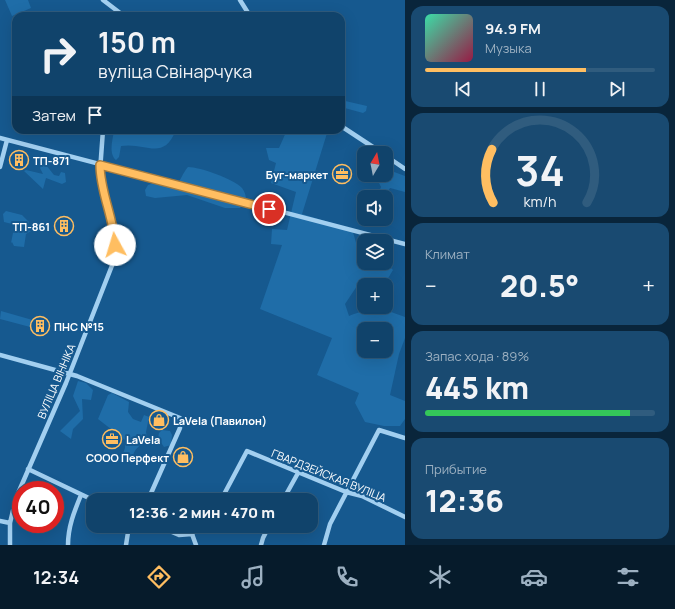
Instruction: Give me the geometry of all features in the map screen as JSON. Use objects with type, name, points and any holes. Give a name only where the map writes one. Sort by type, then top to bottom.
[{"type":"street","points":[[103,0],[119,12]]},
{"type":"street","points":[[240,0],[248,12]]},
{"type":"street","points":[[345,129],[371,146]]},
{"type":"street","name":"ВУЛІЦА ВІННІКА","points":[[10,545],[10,523],[16,498],[70,374],[110,271],[114,253],[115,234],[101,179],[100,165],[103,134]]},
{"type":"street","points":[[0,138],[367,237],[405,244]]},
{"type":"street","points":[[0,167],[7,140]]},
{"type":"street","points":[[393,161],[405,169]]},
{"type":"street","points":[[0,355],[70,374],[106,387],[180,418],[180,428],[151,493]]},
{"type":"street","points":[[324,545],[330,524],[379,430],[405,438]]},
{"type":"street","name":"ГВАРДЗЕЙСКАЯ ВУЛІЦА","points":[[225,493],[247,451],[346,492],[362,496],[405,517]]},
{"type":"street","points":[[28,469],[86,497]]},
{"type":"street","points":[[287,493],[298,473]]},
{"type":"street","points":[[68,545],[68,534],[72,516],[81,495]]},
{"type":"street","points":[[0,520],[10,523]]},
{"type":"street","points":[[126,545],[128,533]]},
{"type":"street","points":[[174,533],[184,536],[192,534],[196,545]]},
{"type":"street","points":[[261,545],[266,533]]},
{"type":"shaded area","points":[[5,0],[28,0],[31,8],[22,12],[12,12],[12,16]]},
{"type":"shaded area","points":[[345,101],[367,106],[366,111],[363,113],[345,108]]},
{"type":"shaded area","points":[[113,134],[174,134],[171,140],[159,148],[130,145],[121,146],[119,157],[116,160],[112,154]]},
{"type":"shaded area","points":[[285,134],[327,134],[302,214],[332,223],[353,232],[357,246],[357,270],[393,270],[388,278],[357,278],[357,286],[345,304],[349,316],[357,314],[393,313],[405,317],[405,338],[399,354],[390,395],[405,401],[405,419],[400,426],[384,426],[365,422],[355,403],[359,393],[317,375],[332,338],[260,309],[282,245],[271,244],[272,229],[287,230],[296,192],[271,183],[276,163],[269,160],[266,148],[279,148]]},
{"type":"shaded area","points":[[42,165],[46,165],[54,175],[59,176],[61,172],[65,173],[66,182],[62,184],[46,178],[43,189],[24,171],[26,170],[43,174],[40,168]]},
{"type":"shaded area","points":[[188,167],[208,171],[225,177],[242,188],[246,200],[240,208],[225,208],[187,195],[155,198],[146,196],[145,190],[148,185],[154,183],[174,187]]},
{"type":"shaded area","points":[[393,172],[405,176],[405,192],[390,188],[389,190],[380,190],[381,187],[378,182],[393,182]]},
{"type":"shaded area","points":[[6,211],[22,215],[29,222],[28,225],[20,226],[4,222],[3,214]]},
{"type":"shaded area","points":[[19,228],[31,231],[26,234],[24,247],[14,246],[12,242],[11,243],[13,233]]},
{"type":"shaded area","points":[[1,311],[36,321],[34,328],[0,319]]},
{"type":"shaded area","points":[[78,381],[86,383],[93,390],[91,400],[82,399],[83,419],[73,429],[71,439],[60,431],[80,411],[73,396]]},
{"type":"shaded area","points":[[112,393],[129,402],[128,412],[133,419],[141,422],[144,415],[149,417],[146,432],[147,438],[133,455],[123,460],[121,459],[125,448],[125,440],[98,419],[108,395]]},
{"type":"shaded area","points":[[162,430],[170,431],[172,435],[171,445],[164,447],[158,438],[159,433]]},
{"type":"place","name":"ТП-871","points":[[19,160]]},
{"type":"place","name":"Буг-маркет","points":[[342,174]]},
{"type":"place","name":"ТП-861","points":[[64,226]]},
{"type":"place","name":"ПНС №15","points":[[40,326]]},
{"type":"place","name":"LaVela (Павилон)","points":[[159,420]]},
{"type":"place","name":"LaVela","points":[[112,439]]},
{"type":"place","name":"СООО Перфект","points":[[183,457]]},
{"type":"route","points":[[115,245],[115,234],[101,179],[100,165],[269,209]]}]
